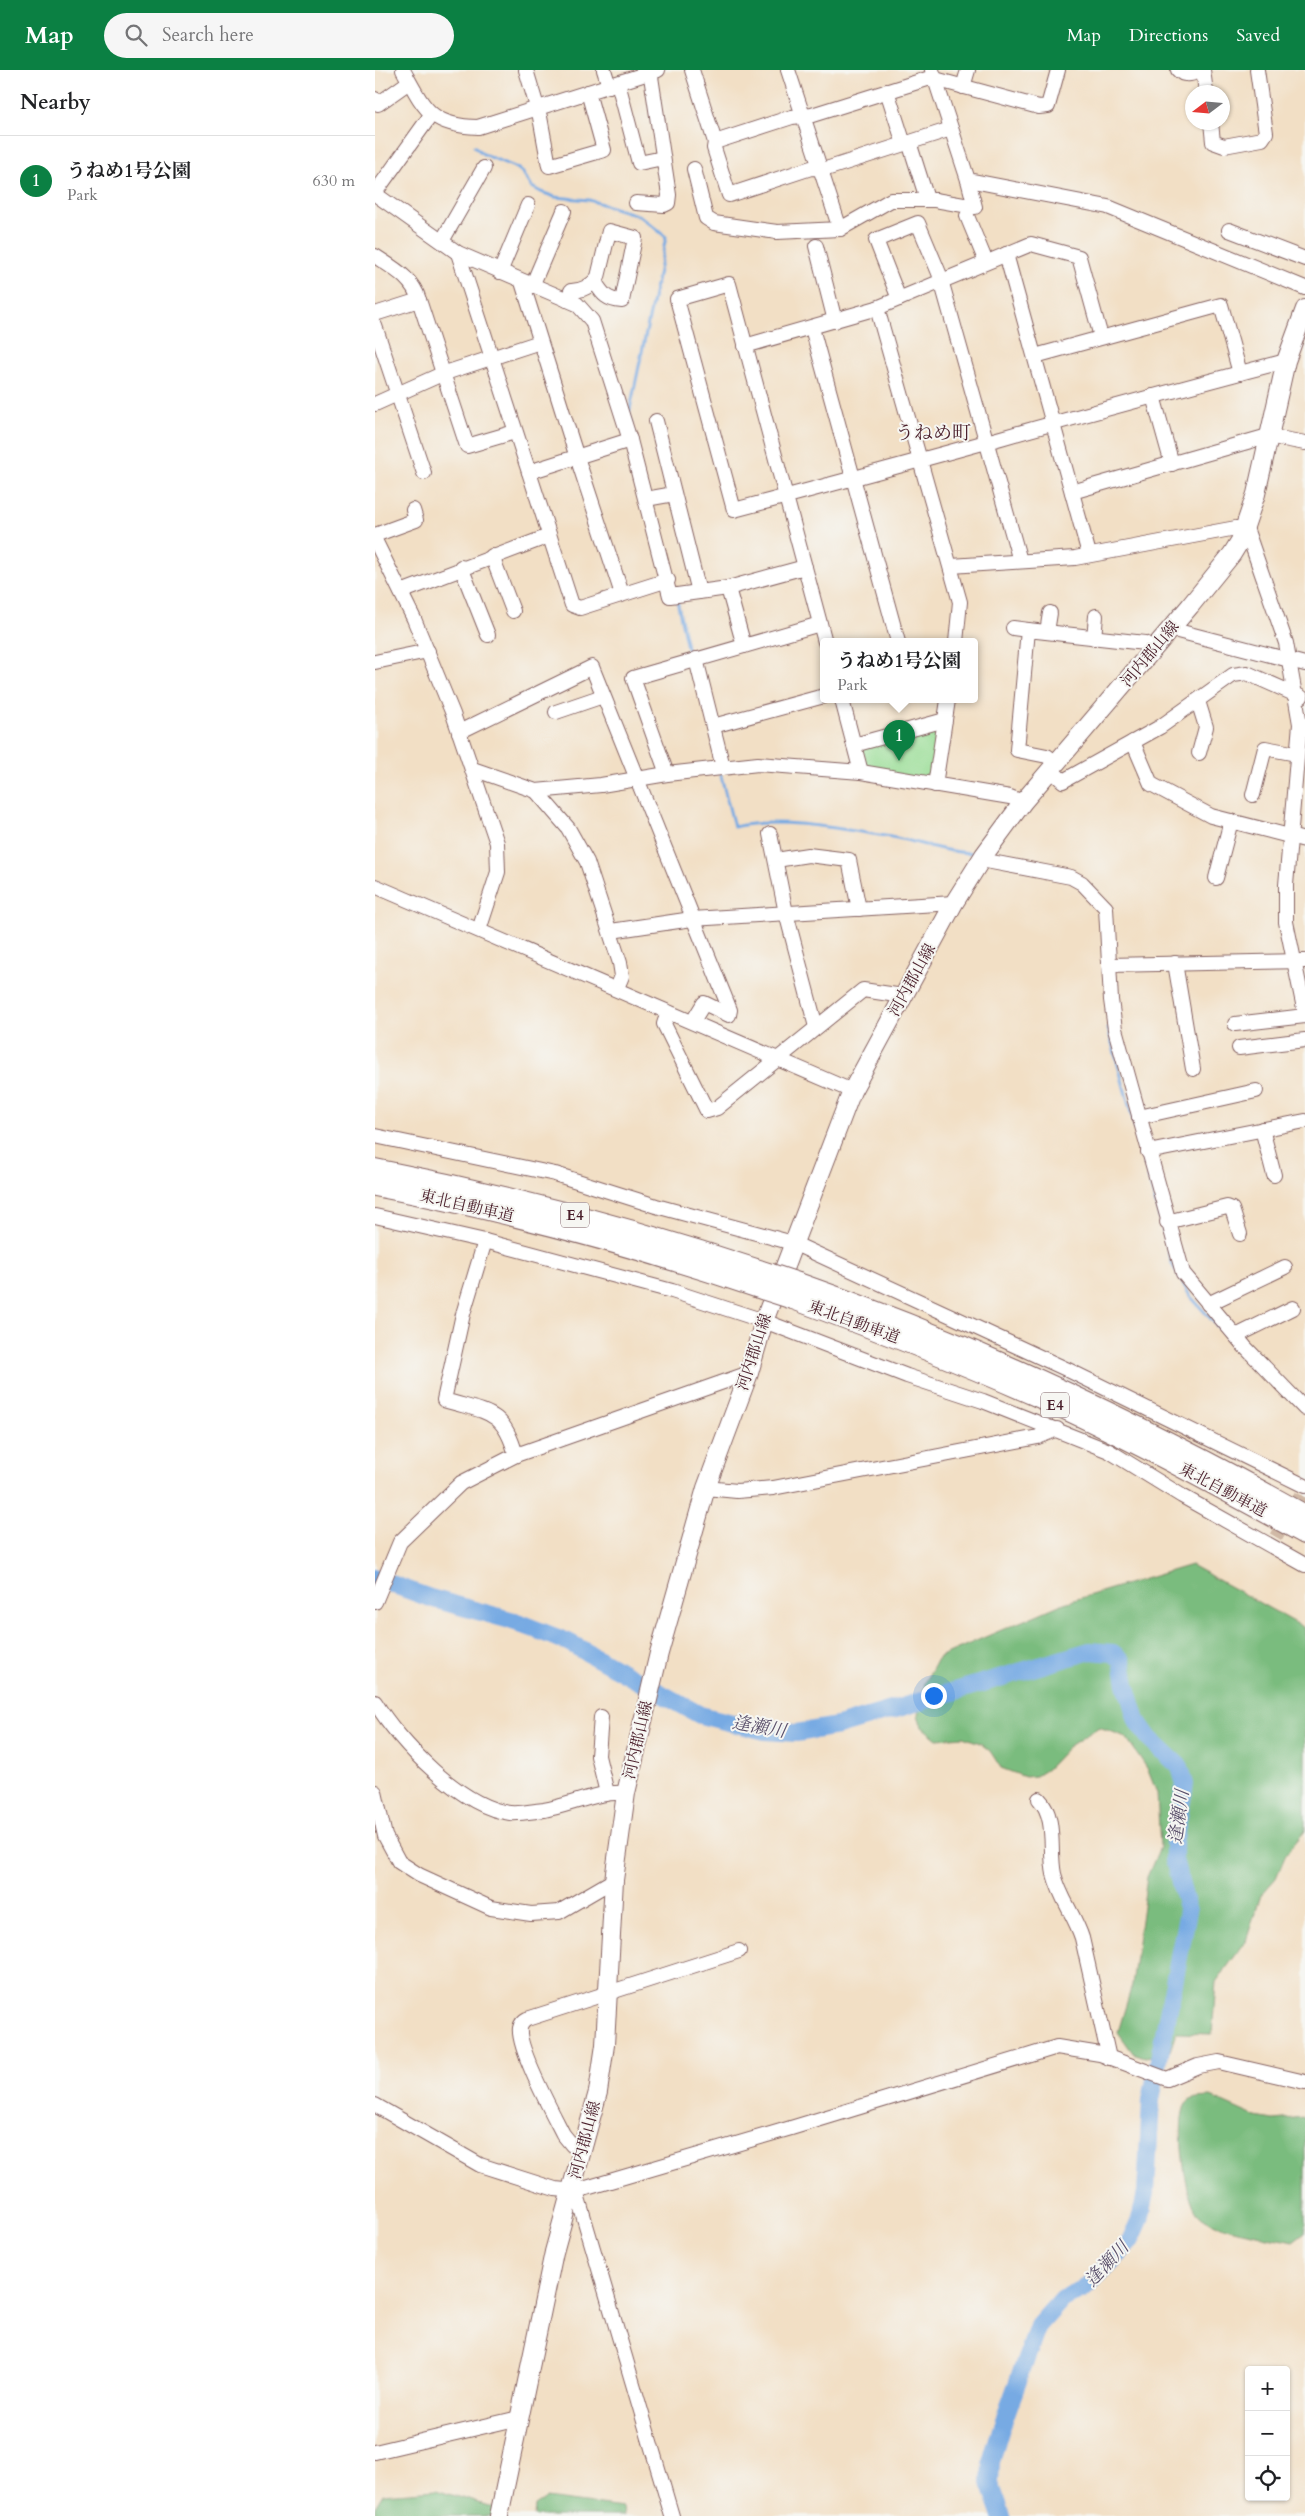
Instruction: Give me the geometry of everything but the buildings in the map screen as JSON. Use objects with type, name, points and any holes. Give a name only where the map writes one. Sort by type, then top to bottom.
[{"type":"highway","name":"東北自動車道","points":[[375,1169],[465,1187],[562,1211],[708,1253],[768,1282]]},
{"type":"highway","name":"東北自動車道","points":[[375,1186],[551,1225],[886,1314],[1043,1380],[1231,1474],[1305,1515]]},
{"type":"highway","name":"東北自動車道","points":[[796,1291],[1036,1396],[1117,1434],[1305,1534]]},
{"type":"main road","name":"河内郡山線","points":[[499,2516],[549,2271],[573,2190],[598,2092],[609,1994],[614,1880],[626,1793],[659,1653],[706,1488],[749,1373],[764,1321],[852,1092],[955,903],[985,855],[1023,802],[1232,554],[1246,528],[1286,360],[1300,336],[1305,309]]},
{"type":"street","points":[[526,70],[538,109],[549,166],[604,150],[589,92]]},
{"type":"street","points":[[604,70],[613,85],[639,163],[663,158]]},
{"type":"street","points":[[693,70],[729,195],[811,168],[826,169],[951,129]]},
{"type":"street","points":[[788,70],[840,229]]},
{"type":"street","points":[[963,86],[968,70]]},
{"type":"street","points":[[933,74],[963,86],[1039,108],[1048,106],[1058,70]]},
{"type":"street","points":[[1178,70],[1181,74],[1190,75],[1203,70],[1205,85]]},
{"type":"street","points":[[1212,130],[1213,142],[1224,146],[1261,139],[1266,133],[1257,70]]},
{"type":"street","points":[[375,99],[378,104],[406,76],[431,115],[441,121],[462,127],[478,127],[653,71],[669,195],[668,203],[664,205],[636,203]]},
{"type":"street","points":[[715,142],[792,117],[803,116],[927,79],[933,74]]},
{"type":"street","points":[[694,169],[706,218],[715,223],[777,232],[840,229],[891,200],[927,199],[975,207],[933,74]]},
{"type":"street","points":[[887,91],[927,199]]},
{"type":"street","points":[[431,115],[375,194],[458,252],[527,284],[577,304],[592,321],[650,499],[667,580],[677,596],[728,588],[805,566]]},
{"type":"street","points":[[442,242],[484,168]]},
{"type":"street","points":[[968,180],[1108,207],[1305,288]]},
{"type":"street","points":[[500,272],[528,205]]},
{"type":"street","points":[[564,211],[527,284],[540,342],[622,594]]},
{"type":"street","points":[[967,216],[986,262]]},
{"type":"street","points":[[899,299],[876,240],[918,223],[941,281],[1020,561]]},
{"type":"street","points":[[1229,230],[1305,259]]},
{"type":"street","points":[[567,300],[571,291],[579,291],[595,282],[598,277],[609,231],[635,238],[623,301],[611,300],[604,296],[595,282]]},
{"type":"street","points":[[745,346],[813,328],[877,308],[1031,244],[1079,257],[1101,337]]},
{"type":"street","points":[[816,246],[835,321]]},
{"type":"street","points":[[458,252],[572,605],[580,608],[667,580]]},
{"type":"street","points":[[1006,254],[1089,554]]},
{"type":"street","points":[[375,257],[408,279],[417,291],[442,374],[467,446],[515,432]]},
{"type":"street","points":[[824,638],[805,566],[786,496],[745,346],[729,284],[677,299],[734,510],[786,496],[853,478],[985,441],[1286,360]]},
{"type":"street","points":[[375,314],[419,300]]},
{"type":"street","points":[[1035,356],[1221,305],[1240,373]]},
{"type":"street","points":[[877,308],[951,566],[961,608],[957,638]]},
{"type":"street","points":[[375,326],[424,473]]},
{"type":"street","points":[[813,328],[897,638]]},
{"type":"street","points":[[375,404],[442,374],[540,342]]},
{"type":"street","points":[[1153,396],[1171,464]]},
{"type":"street","points":[[655,421],[699,592]]},
{"type":"street","points":[[1072,492],[1268,436],[1305,443]]},
{"type":"street","points":[[529,472],[630,440]]},
{"type":"street","points":[[650,499],[674,494]]},
{"type":"street","points":[[375,535],[416,520],[413,510]]},
{"type":"street","points":[[951,566],[1075,558],[1236,528],[1246,528],[1277,615],[1300,697],[1300,724],[1290,836],[1286,922],[1299,962],[1305,1014],[1235,1024]]},
{"type":"street","points":[[401,592],[461,567],[549,536]]},
{"type":"street","points":[[375,540],[428,652],[473,769],[497,843],[498,872],[479,930]]},
{"type":"street","points":[[492,556],[513,612]]},
{"type":"street","points":[[461,567],[488,635]]},
{"type":"street","points":[[728,588],[744,646]]},
{"type":"street","points":[[1047,632],[1050,613]]},
{"type":"street","points":[[1094,638],[1096,616]]},
{"type":"street","points":[[667,774],[633,678],[820,624]]},
{"type":"street","points":[[1013,628],[1145,643],[1153,649]]},
{"type":"street","points":[[1170,629],[1305,664]]},
{"type":"street","points":[[1028,630],[1017,750],[1047,756],[1063,781],[1160,727],[1233,676],[1247,673],[1300,697]]},
{"type":"street","points":[[375,662],[428,652]]},
{"type":"street","points":[[692,660],[713,726],[719,768]]},
{"type":"street","points":[[459,732],[592,667],[730,1010],[729,1015],[704,1004],[693,1021]]},
{"type":"street","points":[[556,712],[603,696]]},
{"type":"street","points":[[713,726],[820,697]]},
{"type":"street","points":[[1198,701],[1206,727],[1199,753]]},
{"type":"street","points":[[842,703],[861,772]]},
{"type":"street","points":[[935,784],[948,703]]},
{"type":"street","points":[[854,745],[945,720]]},
{"type":"street","points":[[1133,742],[1151,784],[1211,816],[1305,840]]},
{"type":"street","points":[[1253,795],[1265,748],[1297,754]]},
{"type":"street","points":[[473,769],[536,791],[719,768],[778,765],[861,772],[1010,797],[1023,802]]},
{"type":"street","points":[[536,791],[579,844],[611,931],[622,976],[617,988]]},
{"type":"street","points":[[1216,878],[1231,821]]},
{"type":"street","points":[[770,834],[787,913],[816,1026]]},
{"type":"street","points":[[776,860],[808,855],[849,860],[859,908]]},
{"type":"street","points":[[985,855],[1071,877],[1082,883],[1107,912],[1111,1000],[1115,1029],[1167,1222],[1183,1273],[1236,1336],[1305,1408]]},
{"type":"street","points":[[375,886],[617,988],[852,1092]]},
{"type":"street","points":[[611,931],[692,919],[955,903]]},
{"type":"street","points":[[1109,965],[1286,960],[1299,962]]},
{"type":"street","points":[[1175,963],[1193,1069]]},
{"type":"street","points":[[668,1012],[664,1024],[707,1111],[717,1108],[816,1026],[863,990],[903,996]]},
{"type":"street","points":[[1239,1048],[1305,1040]]},
{"type":"street","points":[[1139,1117],[1256,1091]]},
{"type":"street","points":[[1148,1152],[1305,1121]]},
{"type":"street","points":[[1262,1129],[1274,1175]]},
{"type":"street","points":[[375,1136],[528,1168],[656,1206],[793,1243],[1066,1369],[1304,1491]]},
{"type":"street","points":[[1167,1222],[1227,1207],[1232,1210],[1240,1234]]},
{"type":"street","points":[[375,1216],[485,1240],[671,1291],[764,1321],[1057,1429],[1109,1450],[1182,1496],[1273,1541],[1305,1565]]},
{"type":"street","points":[[485,1240],[463,1314],[444,1400],[496,1416],[510,1435],[516,1455]]},
{"type":"street","points":[[1208,1304],[1285,1267]]},
{"type":"street","points":[[1236,1336],[1293,1308]]},
{"type":"street","points":[[375,1602],[404,1536],[455,1488],[480,1472],[516,1455],[749,1373]]},
{"type":"street","points":[[706,1488],[737,1491],[773,1488],[1038,1437],[1057,1429]]},
{"type":"street","points":[[375,1702],[397,1734],[446,1782],[497,1810],[512,1814],[543,1810],[607,1793],[626,1793]]},
{"type":"street","points":[[601,1718],[598,1756],[607,1793]]},
{"type":"street","points":[[375,1794],[380,1838],[409,1870],[491,1908],[531,1914],[559,1912],[614,1880]]},
{"type":"street","points":[[1039,1799],[1047,1815],[1056,1879],[1061,1897],[1077,1923],[1082,1938],[1115,2061]]},
{"type":"street","points":[[582,2150],[572,2145],[563,2134],[527,2059],[520,2030],[522,2022],[739,1951]]},
{"type":"street","points":[[375,2105],[480,2165],[555,2189],[573,2190],[781,2131],[1053,2048],[1071,2047],[1100,2054],[1161,2077],[1172,2078],[1198,2066],[1219,2062],[1305,2082]]},
{"type":"street","points":[[573,2190],[672,2516]]},
{"type":"street","points":[[375,2452],[519,2418]]},
{"type":"green space","points":[[934,725],[939,729],[933,775],[927,780],[866,770],[861,751],[863,745]]},
{"type":"green space","points":[[1191,1565],[1305,1628],[1305,1831],[1286,1854],[1276,1878],[1261,1895],[1246,1941],[1216,1982],[1212,2034],[1176,2033],[1170,2051],[1164,2054],[1145,2057],[1133,2053],[1118,2032],[1132,1985],[1147,1877],[1160,1847],[1157,1793],[1147,1768],[1126,1737],[1099,1727],[1068,1747],[1047,1769],[1036,1776],[1025,1777],[1001,1768],[990,1751],[980,1743],[963,1737],[937,1739],[922,1727],[918,1715],[925,1683],[939,1657],[1064,1603]]},
{"type":"green space","points":[[1211,2097],[1256,2117],[1273,2120],[1305,2117],[1305,2233],[1293,2242],[1228,2229],[1206,2219],[1198,2213],[1193,2205],[1183,2159],[1181,2126],[1183,2113],[1188,2101]]},
{"type":"green space","points":[[436,2490],[502,2510],[501,2516],[375,2516],[375,2507],[383,2494]]},
{"type":"green space","points":[[546,2498],[623,2508],[624,2516],[534,2516],[535,2505]]},
{"type":"waterway","points":[[474,146],[483,154],[517,168],[523,173],[532,187],[541,192],[555,197],[589,200],[640,216],[666,237],[629,414],[632,424]]},
{"type":"waterway","points":[[677,600],[689,657]]},
{"type":"waterway","points":[[720,772],[734,827],[770,823],[812,825],[902,839],[956,852],[978,853]]},
{"type":"waterway","points":[[996,856],[1044,865]]},
{"type":"waterway","points":[[1108,1028],[1172,1264],[1190,1296],[1242,1353]]},
{"type":"waterway","name":"逢瀬川","points":[[375,1578],[430,1598],[514,1621],[568,1642],[700,1715],[765,1731],[796,1733],[838,1726],[1090,1651],[1113,1653],[1122,1660],[1126,1684],[1137,1721],[1149,1738],[1180,1767],[1185,1784],[1174,1843],[1174,1860],[1188,1911],[1151,2100],[1146,2193],[1140,2220],[1130,2242],[1117,2256],[1083,2290],[1062,2299],[1038,2326],[1001,2428],[991,2462],[990,2483],[1002,2516]]},
{"type":"tunnel","points":[[1276,1537],[1301,1495]]},
{"type":"place","name":"うねめ1号公園","points":[[899,761]]},
{"type":"district","name":"うねめ町","points":[[933,433]]}]
